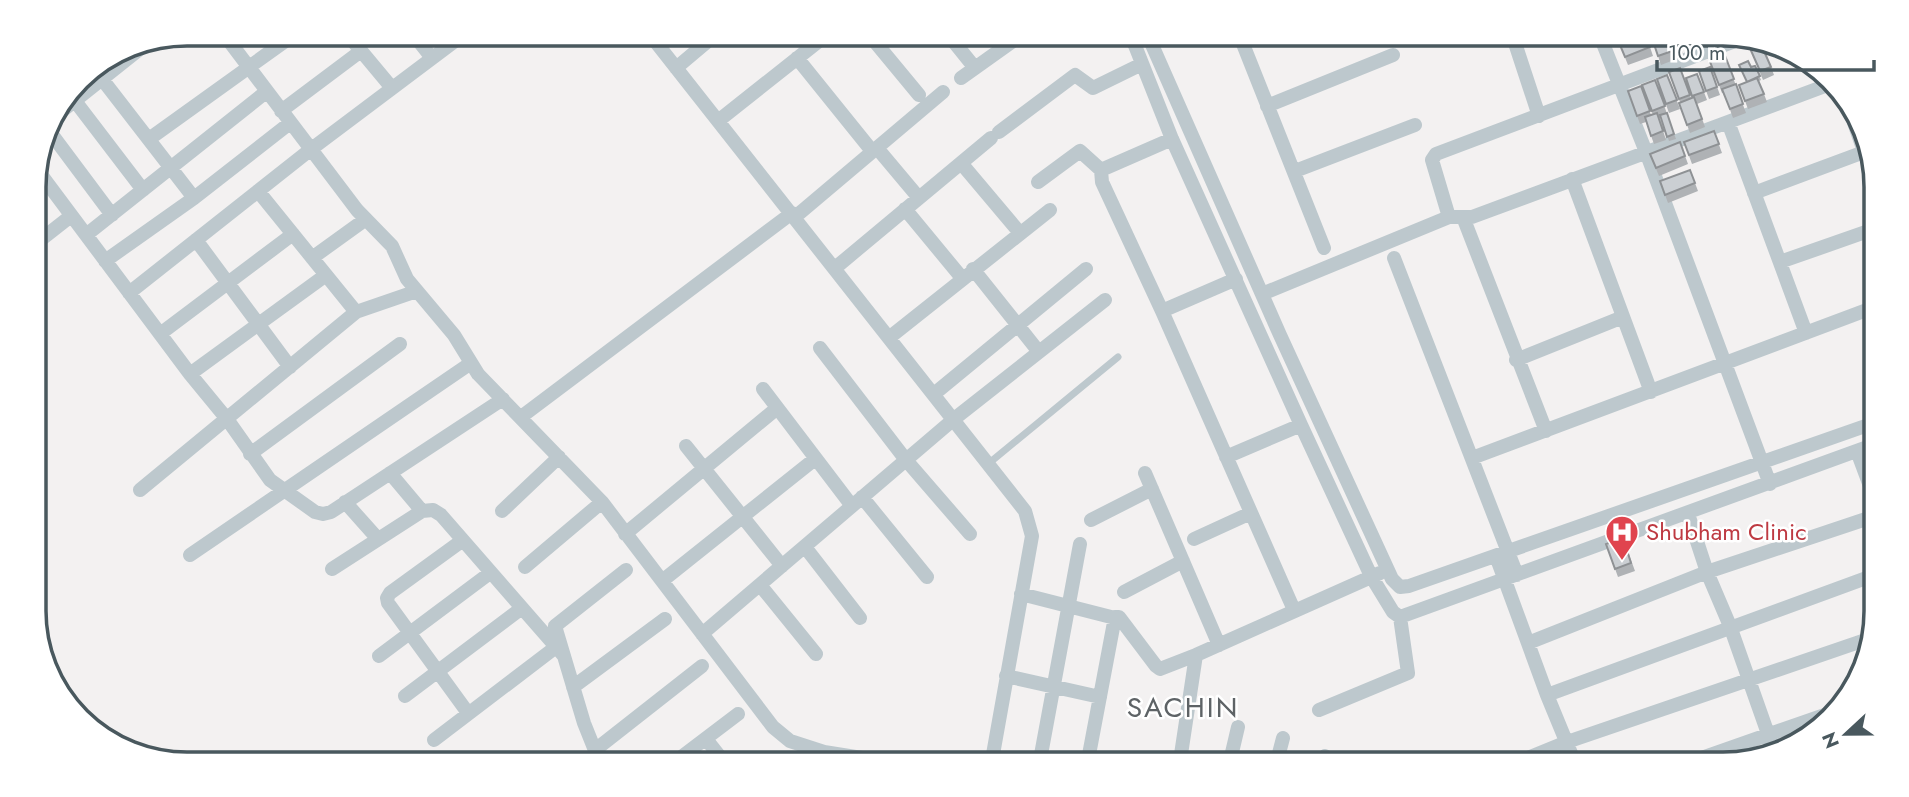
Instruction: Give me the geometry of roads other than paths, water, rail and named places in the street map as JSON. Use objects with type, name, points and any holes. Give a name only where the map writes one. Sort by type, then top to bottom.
[{"type":"street","points":[[233,46],[310,150],[366,219],[392,246],[407,279],[454,335],[478,374],[602,502],[773,727],[790,741],[823,752]]},
{"type":"street","points":[[149,139],[278,46]]},
{"type":"street","points":[[357,46],[392,88]]},
{"type":"street","points":[[422,46],[432,58]]},
{"type":"street","points":[[129,293],[310,150],[448,46]]},
{"type":"street","points":[[659,46],[1025,511],[1032,536],[993,751]]},
{"type":"street","points":[[676,68],[702,46]]},
{"type":"street","points":[[718,121],[812,46]]},
{"type":"street","points":[[879,46],[919,94]]},
{"type":"street","points":[[957,46],[975,68]]},
{"type":"street","points":[[961,78],[1002,46]]},
{"type":"street","points":[[1135,46],[1172,139],[1371,576],[1393,612],[1400,617],[1408,673],[1319,710]]},
{"type":"street","points":[[1153,46],[1262,294],[1395,584],[1400,587],[1503,554],[1864,426]]},
{"type":"street","points":[[1244,46],[1324,248]]},
{"type":"street","points":[[1516,46],[1539,116]]},
{"type":"street","points":[[1604,46],[1770,484]]},
{"type":"street","points":[[1546,431],[1432,160],[1433,156],[1619,86],[1695,48]]},
{"type":"street","points":[[281,111],[361,51]]},
{"type":"street","points":[[1267,106],[1393,55]]},
{"type":"street","points":[[128,58],[75,101],[143,190]]},
{"type":"street","points":[[797,58],[919,198]]},
{"type":"street","points":[[835,268],[995,135],[1071,76],[1079,76],[1093,88],[1142,64]]},
{"type":"street","points":[[102,79],[194,198]]},
{"type":"street","points":[[1262,294],[1456,217],[1472,217],[1821,87]]},
{"type":"street","points":[[86,235],[266,92]]},
{"type":"street","points":[[521,417],[793,215],[943,92]]},
{"type":"street","points":[[1728,122],[1806,333]]},
{"type":"street","points":[[105,261],[194,198],[290,124]]},
{"type":"street","points":[[1295,171],[1415,125]]},
{"type":"street","points":[[54,138],[112,215]]},
{"type":"street","points":[[1101,170],[1172,139]]},
{"type":"street","points":[[1038,182],[1080,151],[1101,170],[1102,182],[1294,610]]},
{"type":"street","points":[[1754,193],[1860,154]]},
{"type":"street","points":[[961,163],[1020,233]]},
{"type":"street","points":[[1572,178],[1651,391]]},
{"type":"street","points":[[46,182],[190,374],[227,419],[270,480],[315,512],[331,512],[503,399]]},
{"type":"street","points":[[258,191],[356,312]]},
{"type":"street","points":[[905,209],[1018,326],[1039,352]]},
{"type":"street","points":[[890,337],[1050,209]]},
{"type":"street","points":[[46,236],[71,216]]},
{"type":"street","points":[[312,258],[366,219]]},
{"type":"street","points":[[1780,262],[1864,233]]},
{"type":"street","points":[[160,334],[293,234]]},
{"type":"street","points":[[196,240],[290,367]]},
{"type":"street","points":[[1394,258],[1472,458],[1511,577],[1528,643],[1570,751]]},
{"type":"street","points":[[934,394],[1086,269]]},
{"type":"street","points":[[190,374],[326,275]]},
{"type":"street","points":[[1162,311],[1236,279]]},
{"type":"street","points":[[140,490],[356,312],[417,290]]},
{"type":"street","points":[[702,634],[954,419],[1105,300]]},
{"type":"street","points":[[1472,458],[1864,311]]},
{"type":"street","points":[[1517,360],[1623,317]]},
{"type":"street","points":[[250,454],[400,344]]},
{"type":"street","points":[[821,348],[906,460],[970,534]]},
{"type":"street","points":[[190,555],[471,363]]},
{"type":"street","points":[[763,389],[815,458],[927,577]]},
{"type":"street","points":[[625,534],[776,409]]},
{"type":"street","points":[[1227,457],[1301,425]]},
{"type":"street","points":[[686,446],[782,566]]},
{"type":"street","points":[[1400,617],[1864,449]]},
{"type":"street","points":[[502,511],[559,457]]},
{"type":"street","points":[[662,581],[815,458]]},
{"type":"street","points":[[390,473],[422,511]]},
{"type":"street","points":[[1145,473],[1219,645]]},
{"type":"street","points":[[1091,520],[1152,489]]},
{"type":"street","points":[[345,502],[378,538]]},
{"type":"street","points":[[524,567],[602,502]]},
{"type":"street","points":[[332,569],[422,511],[433,510],[441,515],[560,652]]},
{"type":"street","points":[[1194,539],[1251,513]]},
{"type":"street","points":[[1688,514],[1771,743]]},
{"type":"street","points":[[1528,643],[1707,572],[1864,520]]},
{"type":"street","points":[[463,540],[390,593],[387,598],[468,713]]},
{"type":"street","points":[[1042,751],[1080,544]]},
{"type":"street","points":[[805,547],[860,618]]},
{"type":"street","points":[[1124,592],[1183,561]]},
{"type":"street","points":[[1021,594],[1119,617],[1160,669],[1388,569]]},
{"type":"street","points":[[596,752],[560,652],[555,625],[626,570]]},
{"type":"street","points":[[379,656],[490,573]]},
{"type":"street","points":[[1547,695],[1864,579]]},
{"type":"street","points":[[760,585],[816,654]]},
{"type":"street","points":[[405,696],[522,608]]},
{"type":"street","points":[[1090,751],[1115,618]]},
{"type":"street","points":[[573,687],[665,619]]},
{"type":"street","points":[[1545,751],[1860,642]]},
{"type":"street","points":[[434,740],[468,713],[560,652]]},
{"type":"street","points":[[1181,751],[1196,655]]},
{"type":"street","points":[[600,752],[702,666]]},
{"type":"street","points":[[1006,676],[1100,697]]},
{"type":"street","points":[[689,752],[738,714]]},
{"type":"street","points":[[1720,751],[1811,719]]},
{"type":"street","points":[[1232,751],[1238,727]]},
{"type":"street","points":[[1280,751],[1283,738]]},
{"type":"street","points":[[706,739],[716,752]]},
{"type":"lane","points":[[988,464],[1118,357]]},
{"type":"place","name":"Shubham Clinic","points":[[1622,562]]},
{"type":"district","name":"SACHIN","points":[[1183,707]]}]
